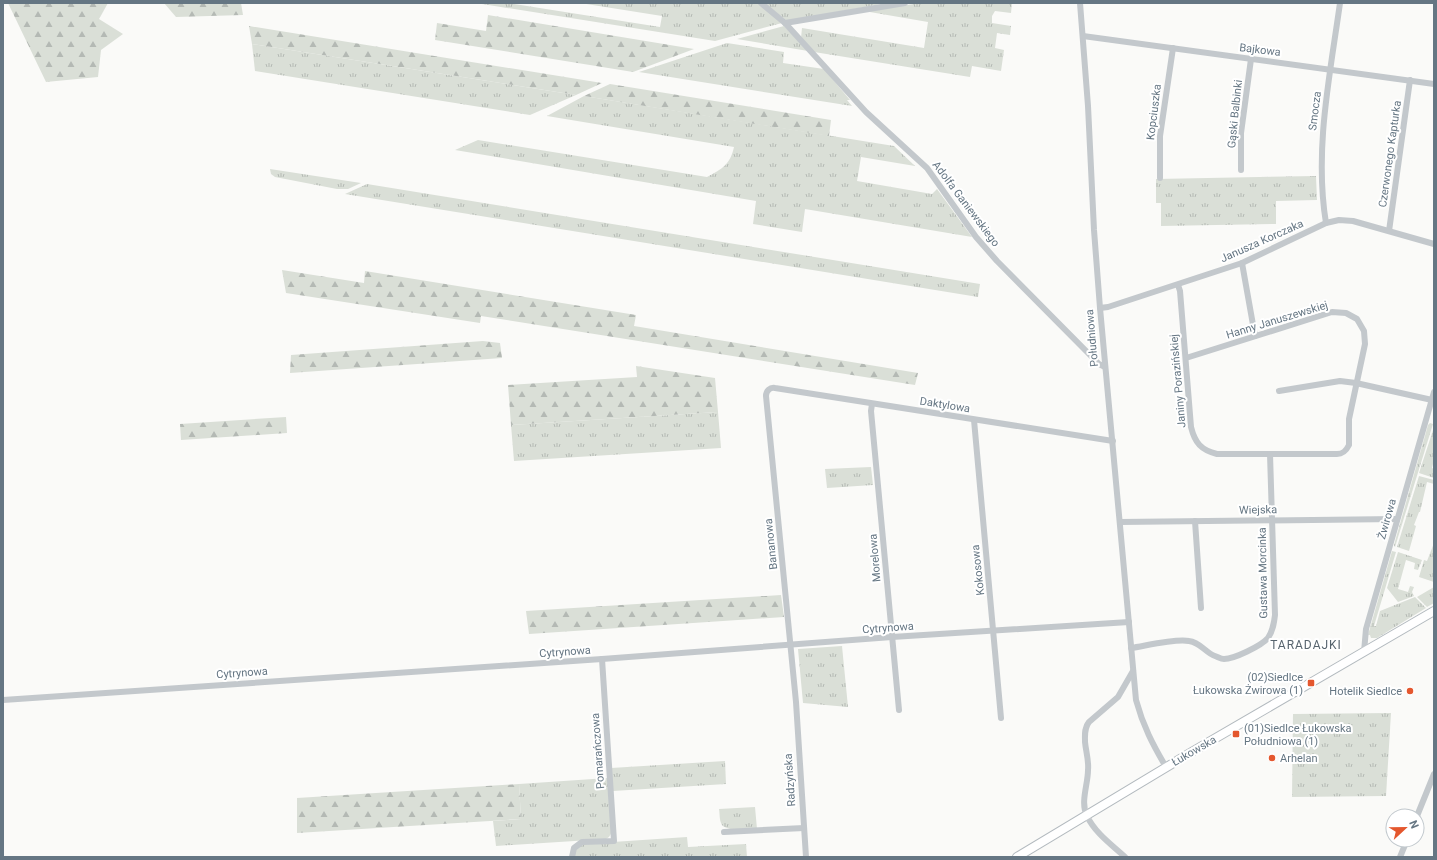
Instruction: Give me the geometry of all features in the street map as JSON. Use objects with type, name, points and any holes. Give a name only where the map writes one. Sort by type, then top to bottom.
[{"type":"main road","name":"Łukowska","points":[[1017,857],[1166,767],[1434,611]]},
{"type":"street","name":"Adolfa Ganiewskiego","points":[[761,3],[785,23],[866,112],[927,168],[976,237],[997,261],[1099,364],[1105,367]]},
{"type":"street","points":[[785,23],[905,3]]},
{"type":"street","name":"Południowa","points":[[1080,3],[1088,106],[1094,230],[1100,308],[1136,700],[1148,737],[1166,767]]},
{"type":"street","name":"Smocza","points":[[1326,223],[1322,201],[1322,133],[1340,3]]},
{"type":"street","name":"Bajkowa","points":[[1083,36],[1434,84]]},
{"type":"street","name":"Kopciuszka","points":[[1160,178],[1160,136],[1173,48]]},
{"type":"street","name":"Gąski Balbinki","points":[[1241,170],[1241,133],[1251,59]]},
{"type":"street","name":"Czerwonego Kapturka","points":[[1389,231],[1410,80]]},
{"type":"street","name":"Janusza Korczaka","points":[[1100,308],[1108,307],[1178,285],[1242,263],[1326,223],[1338,220],[1354,221],[1434,244]]},
{"type":"street","points":[[1242,263],[1255,336]]},
{"type":"street","name":"Janiny Porazińskiej","points":[[1178,285],[1180,291],[1191,427],[1197,443],[1209,452],[1218,454],[1337,454],[1345,452]]},
{"type":"street","name":"Hanny Januszewskiej","points":[[1186,358],[1332,312],[1346,313],[1357,319],[1364,331],[1365,344],[1349,419],[1349,445],[1345,452]]},
{"type":"street","points":[[1279,391],[1340,381],[1356,383],[1432,400]]},
{"type":"street","name":"Daktylowa","points":[[773,388],[1113,441]]},
{"type":"street","name":"Bananowa","points":[[773,388],[768,390],[766,396],[796,702]]},
{"type":"street","name":"Żwirowa","points":[[1364,652],[1366,629],[1434,393]]},
{"type":"street","name":"Morelowa","points":[[872,404],[871,411],[900,710]]},
{"type":"street","name":"Kokosowa","points":[[974,420],[1002,718]]},
{"type":"street","name":"Gustawa Morcinka","points":[[1131,648],[1179,641],[1190,641],[1200,646],[1213,656],[1223,659],[1232,657],[1259,645],[1268,638],[1274,628],[1275,615],[1270,454]]},
{"type":"street","name":"Wiejska","points":[[1120,522],[1397,519]]},
{"type":"street","points":[[1195,521],[1201,608]]},
{"type":"street","name":"Cytrynowa","points":[[3,700],[602,659],[892,637],[1129,622]]},
{"type":"street","name":"Pomarańczowa","points":[[572,857],[574,848],[582,842],[614,840],[602,659]]},
{"type":"street","points":[[1125,857],[1103,837],[1091,824],[1086,815],[1084,801],[1088,769],[1085,744],[1086,727],[1095,716],[1118,697],[1134,671]]},
{"type":"street","name":"Radzyńska","points":[[796,702],[806,857]]},
{"type":"street","points":[[1420,808],[1434,774]]},
{"type":"street","points":[[724,832],[804,828]]},
{"type":"green space","points":[[8,3],[108,3],[99,19],[123,34],[101,50],[98,77],[46,82]]},
{"type":"green space","points":[[164,3],[241,3],[243,15],[176,17]]},
{"type":"green space","points":[[476,3],[508,3],[660,27],[662,16],[580,3],[759,3],[782,23],[715,41]]},
{"type":"green space","points":[[764,3],[887,3],[787,21]]},
{"type":"green space","points":[[921,3],[1012,3],[1011,13],[995,11],[992,16],[992,23],[1011,26],[1010,35],[997,33],[995,48],[1004,50],[1001,71],[972,66],[970,77],[814,52],[801,38],[802,28],[924,48],[928,22],[864,11]]},
{"type":"green space","points":[[488,15],[694,49],[633,72],[435,40],[437,23],[486,31]]},
{"type":"green space","points":[[249,26],[602,83],[576,95],[252,44]]},
{"type":"green space","points":[[784,26],[808,51],[737,39]]},
{"type":"green space","points":[[727,43],[784,52],[783,63],[824,69],[850,100],[847,100],[852,106],[639,72]]},
{"type":"green space","points":[[252,44],[576,95],[530,115],[255,71]]},
{"type":"green space","points":[[610,84],[831,120],[829,136],[584,96]]},
{"type":"green space","points":[[584,96],[894,146],[915,166],[861,157],[857,181],[932,194],[937,189],[972,237],[805,209],[802,232],[753,224],[756,201],[455,150],[478,140],[707,177],[725,166],[730,158],[734,147],[547,116]]},
{"type":"green space","points":[[270,169],[361,183],[348,189],[337,189],[275,177],[271,174]]},
{"type":"green space","points":[[1316,176],[1317,200],[1276,201],[1276,224],[1161,226],[1161,203],[1156,203],[1156,179]]},
{"type":"green space","points":[[367,184],[980,284],[978,297],[345,194]]},
{"type":"green space","points":[[282,270],[364,283],[365,271],[636,315],[634,326],[918,373],[915,385],[481,316],[480,323],[286,293]]},
{"type":"green space","points":[[483,341],[500,343],[502,358],[290,373],[291,355]]},
{"type":"green space","points":[[636,366],[715,378],[718,412],[511,425],[508,385],[637,377]]},
{"type":"green space","points":[[718,412],[721,448],[514,461],[511,425]]},
{"type":"green space","points":[[286,417],[287,433],[181,440],[180,424]]},
{"type":"green space","points":[[1430,423],[1433,424],[1395,547],[1394,545],[1428,425]]},
{"type":"green space","points":[[1434,427],[1434,460],[1432,468],[1434,469],[1434,478],[1419,473]]},
{"type":"green space","points":[[871,467],[873,485],[827,488],[825,469]]},
{"type":"green space","points":[[1419,476],[1434,480],[1434,484],[1427,482],[1420,512],[1414,525],[1416,526],[1409,551],[1397,547]]},
{"type":"green space","points":[[1434,543],[1434,582],[1419,577],[1424,560],[1427,561]]},
{"type":"green space","points":[[1392,551],[1396,552],[1374,626],[1376,626],[1380,611],[1415,597],[1426,608],[1377,638],[1371,638],[1370,635],[1368,635]]},
{"type":"green space","points":[[1398,552],[1422,560],[1418,570],[1414,569],[1415,563],[1406,560],[1398,589],[1408,592],[1410,586],[1414,587],[1412,592],[1414,596],[1398,602],[1387,588]]},
{"type":"green space","points":[[1434,587],[1434,603],[1427,607],[1417,597]]},
{"type":"green space","points":[[781,595],[784,617],[529,634],[526,611]]},
{"type":"green space","points":[[842,646],[848,707],[803,703],[798,649]]},
{"type":"green space","points":[[1391,713],[1386,796],[1292,797],[1293,714]]},
{"type":"green space","points":[[725,761],[726,784],[613,791],[611,768]]},
{"type":"green space","points":[[608,778],[612,832],[606,839],[496,846],[493,821],[521,819],[519,784]]},
{"type":"green space","points":[[519,784],[521,819],[297,833],[297,798]]},
{"type":"green space","points":[[755,807],[757,829],[729,829],[722,825],[719,809]]},
{"type":"green space","points":[[687,837],[688,847],[746,844],[747,857],[574,857],[576,849],[583,844]]},
{"type":"place","name":"(02)Siedlce Łukowska Żwirowa (1)","points":[[1311,683]]},
{"type":"place","name":"Hotelik Siedlce","points":[[1410,691]]},
{"type":"place","name":"(01)Siedlce Łukowska Południowa (1)","points":[[1236,734]]},
{"type":"place","name":"Arhelan","points":[[1272,758]]},
{"type":"district","name":"TARADAJKI","points":[[1306,645]]}]
